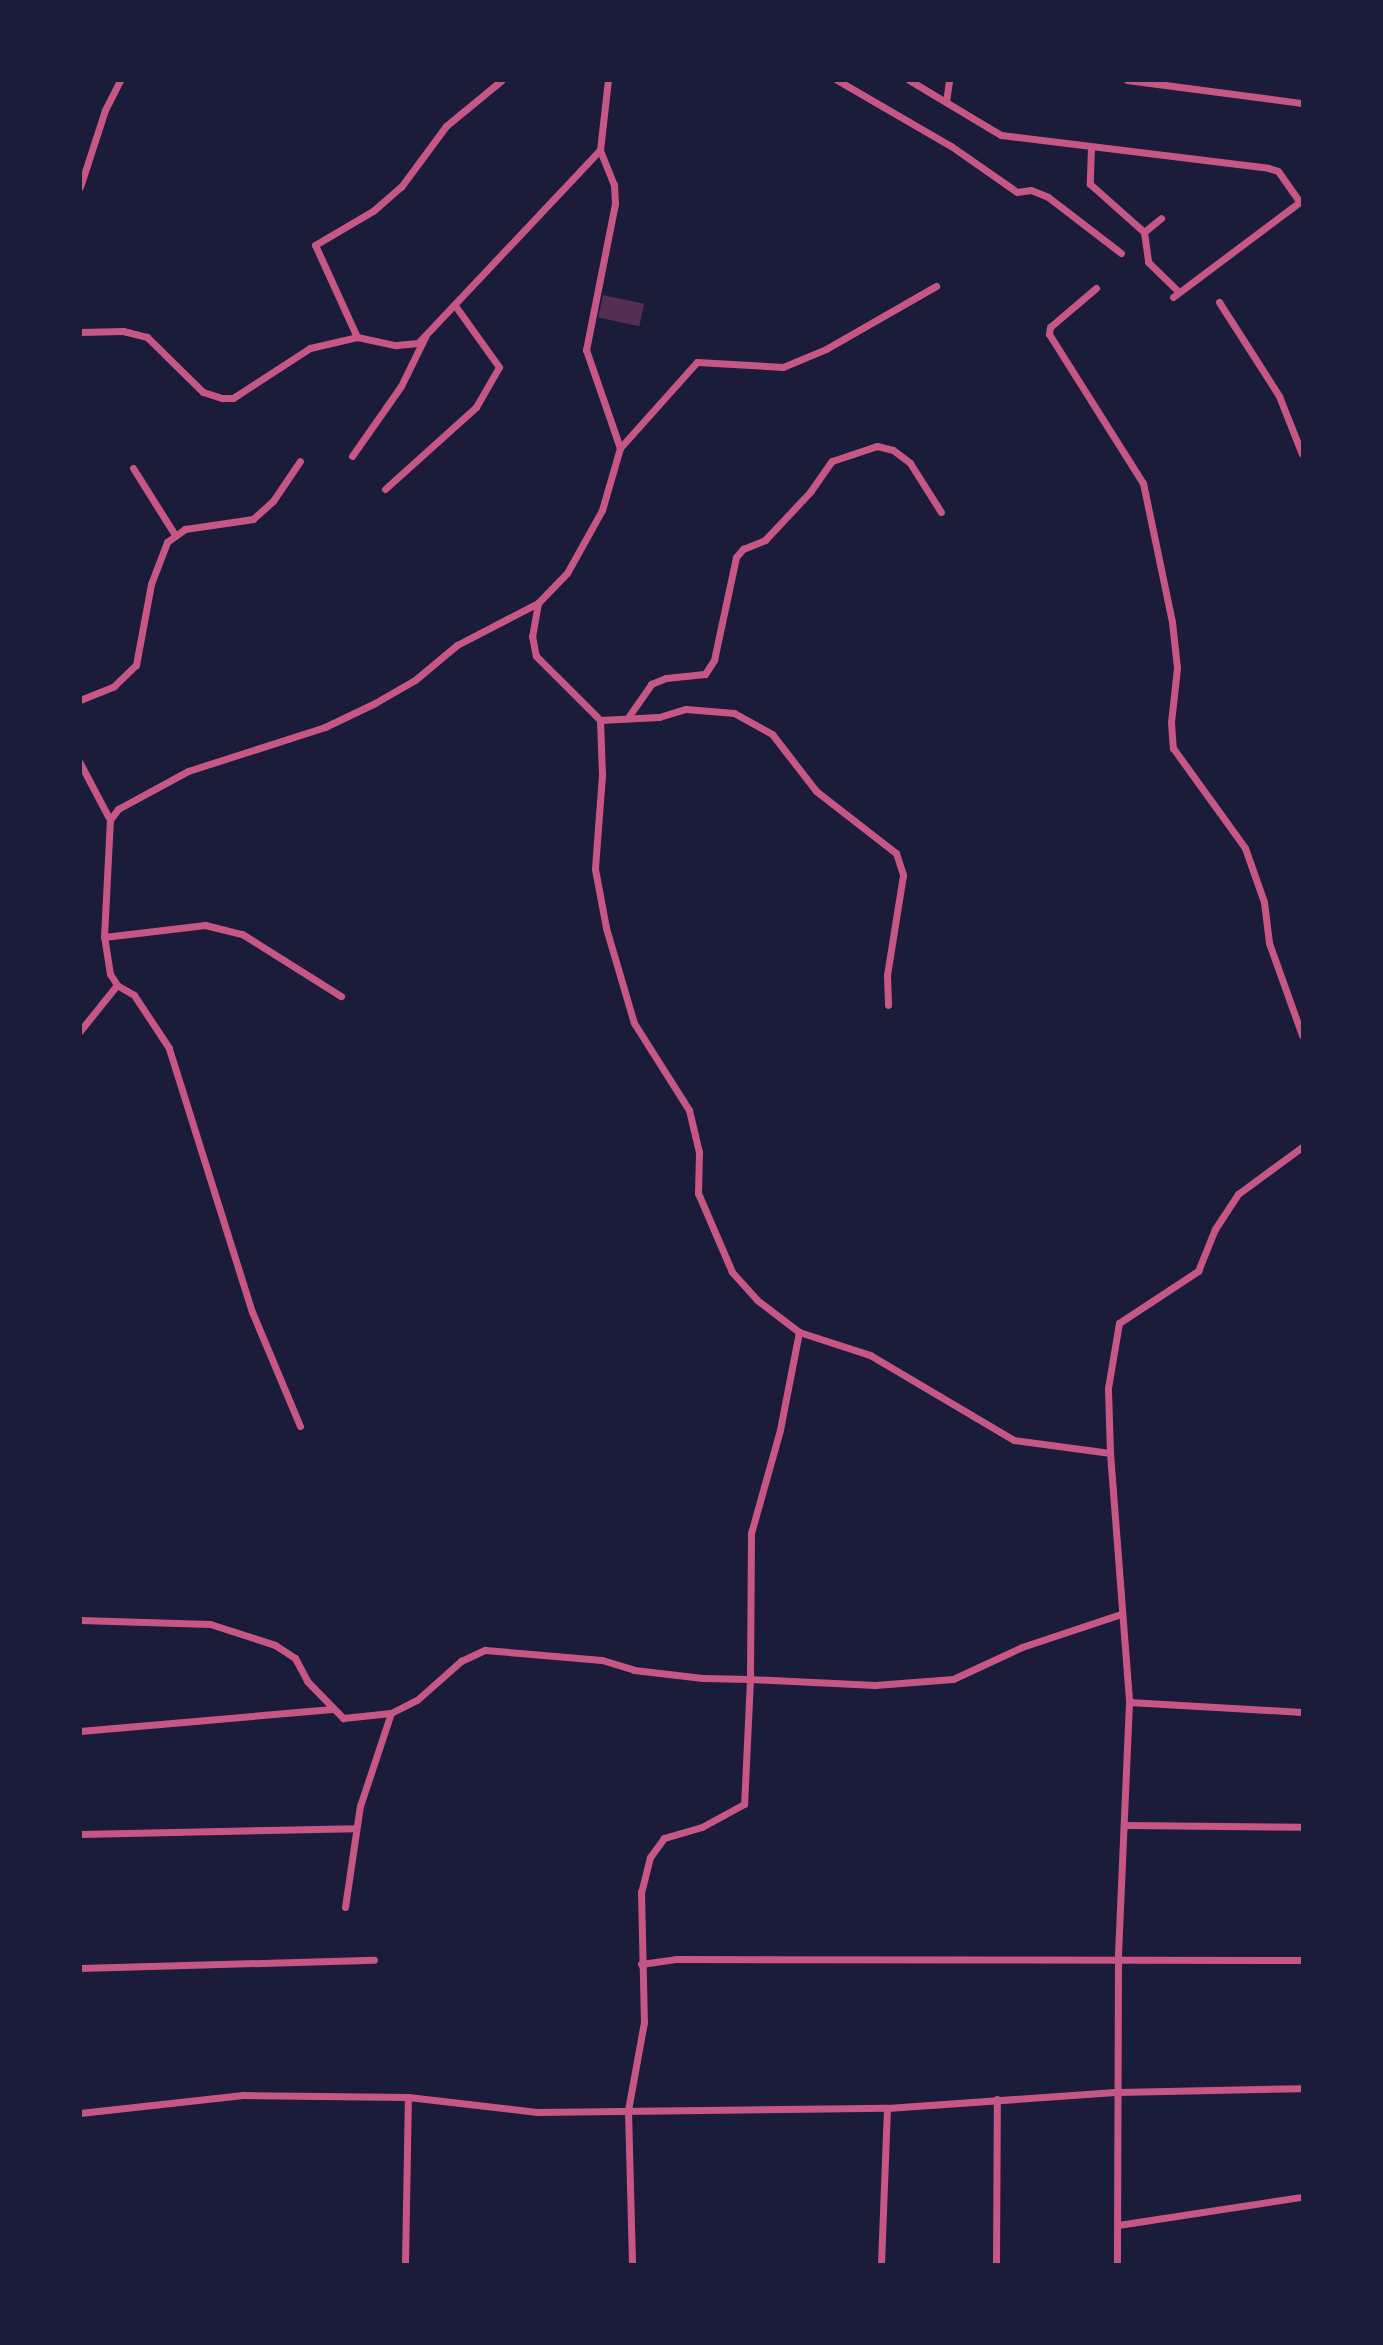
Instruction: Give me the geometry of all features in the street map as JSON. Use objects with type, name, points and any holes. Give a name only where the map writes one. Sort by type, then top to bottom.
[{"type":"street","points":[[80,187],[105,110],[120,80]]},
{"type":"street","points":[[357,337],[315,245],[373,211],[401,187],[446,126],[502,80]]},
{"type":"street","points":[[110,820],[118,809],[188,771],[325,727],[375,703],[415,680],[457,645],[538,603],[567,573],[587,541],[612,486],[620,448],[616,424],[586,350],[615,204],[614,185],[600,150],[608,80]]},
{"type":"street","points":[[837,80],[951,146],[1017,192],[1031,190],[1048,197],[1121,253]]},
{"type":"street","points":[[909,80],[1001,135],[1268,168],[1278,171],[1301,201],[1176,294],[1147,262],[1144,232],[1090,184],[1091,147]]},
{"type":"street","points":[[946,102],[949,80]]},
{"type":"street","points":[[1127,80],[1303,103]]},
{"type":"street","points":[[80,332],[122,331],[147,337],[203,392],[222,398],[233,398],[310,348],[357,337],[396,345],[418,343],[456,307],[600,150]]},
{"type":"street","points":[[1144,232],[1161,218]]},
{"type":"street","points":[[620,448],[697,362],[783,368],[826,349],[936,286]]},
{"type":"street","points":[[1096,288],[1050,327],[1049,334],[1143,483],[1172,622],[1177,668],[1171,722],[1173,748],[1245,848],[1264,902],[1269,943],[1303,1035]]},
{"type":"street","points":[[1219,302],[1279,396],[1303,454]]},
{"type":"street","points":[[385,489],[476,407],[499,368],[456,307]]},
{"type":"street","points":[[352,456],[401,386],[425,337]]},
{"type":"street","points":[[629,716],[651,684],[666,678],[705,674],[714,660],[736,557],[743,549],[765,540],[810,492],[832,461],[877,446],[893,450],[910,463],[942,512]]},
{"type":"street","points":[[175,534],[253,519],[273,500],[300,461]]},
{"type":"street","points":[[133,468],[175,534]]},
{"type":"street","points":[[80,700],[114,686],[136,665],[153,576],[175,534]]},
{"type":"street","points":[[538,603],[532,636],[536,656],[600,720],[602,775],[595,869],[606,928],[634,1023],[689,1110],[699,1152],[698,1193],[733,1272],[757,1300],[799,1332],[870,1355],[1014,1440],[1110,1453]]},
{"type":"street","points":[[600,720],[629,716],[659,718],[686,709],[734,713],[772,734],[816,791],[896,853],[903,875],[887,975],[888,1005]]},
{"type":"street","points":[[80,763],[110,820],[104,937],[110,974],[117,985],[135,995],[169,1048],[252,1312],[300,1426]]},
{"type":"street","points":[[104,937],[205,925],[230,931],[341,996]]},
{"type":"street","points":[[80,1031],[117,985]]},
{"type":"street","points":[[1117,2264],[1118,1959],[1129,1702],[1110,1453],[1108,1388],[1119,1323],[1198,1271],[1215,1229],[1237,1194],[1303,1147]]},
{"type":"street","points":[[632,2264],[628,2110],[644,2021],[641,1964],[642,1892],[650,1857],[664,1838],[702,1827],[744,1804],[750,1679],[751,1533],[780,1430],[799,1332]]},
{"type":"street","points":[[80,1620],[210,1624],[275,1645],[295,1658],[307,1681],[343,1718],[391,1713],[417,1700],[461,1661],[485,1650],[750,1679],[875,1685],[953,1679],[1022,1647],[1121,1614]]},
{"type":"street","points":[[1129,1702],[1303,1712]]},
{"type":"street","points":[[80,1731],[332,1709]]},
{"type":"street","points":[[345,1907],[355,1828],[367,1776],[391,1713]]},
{"type":"street","points":[[1125,1825],[1303,1827]]},
{"type":"street","points":[[80,1834],[355,1828]]},
{"type":"street","points":[[641,1964],[676,1959],[1303,1960]]},
{"type":"street","points":[[80,1968],[374,1960]]},
{"type":"street","points":[[80,2113],[243,2095],[408,2097],[537,2112],[887,2108],[1118,2092],[1303,2088]]},
{"type":"street","points":[[405,2264],[408,2097]]},
{"type":"street","points":[[996,2264],[997,2099]]},
{"type":"street","points":[[881,2264],[887,2108]]},
{"type":"street","points":[[1118,2225],[1303,2197]]},
{"type":"building","points":[[603,295],[644,304],[639,326],[598,317]]}]
